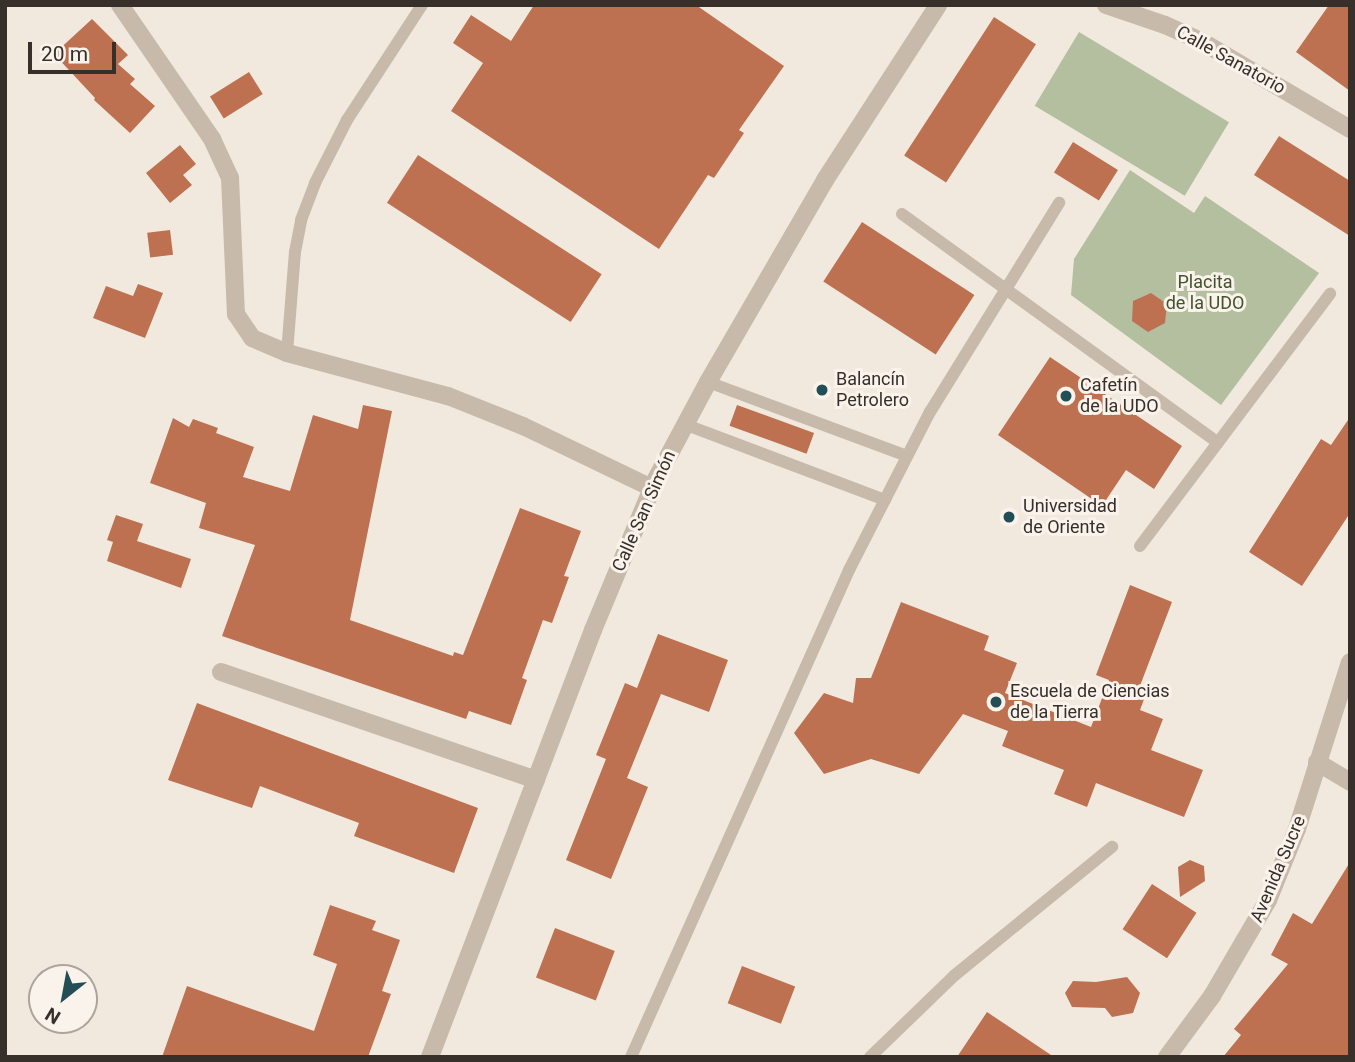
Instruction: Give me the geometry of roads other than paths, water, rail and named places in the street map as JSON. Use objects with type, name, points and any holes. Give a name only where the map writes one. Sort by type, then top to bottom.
[{"type":"street","points":[[120,5],[212,139],[230,178],[236,314],[252,338],[287,353],[448,396],[523,426],[652,488]]},
{"type":"street","name":"Calle San Simón","points":[[430,1057],[652,488],[684,424],[825,180],[938,5]]},
{"type":"street","name":"Calle Sanatorio","points":[[1106,5],[1165,24],[1201,41],[1350,130]]},
{"type":"street","name":"Avenida Sucre","points":[[1167,1057],[1212,996],[1263,911],[1297,829],[1350,662]]},
{"type":"street","points":[[221,672],[536,780]]},
{"type":"street","points":[[1317,762],[1350,782]]},
{"type":"lane","points":[[287,353],[295,251],[301,220],[314,183],[347,120],[422,5]]},
{"type":"lane","points":[[631,1057],[849,570],[930,412],[1059,203]]},
{"type":"lane","points":[[902,214],[1007,287],[1218,443]]},
{"type":"lane","points":[[1140,546],[1330,294]]},
{"type":"lane","points":[[708,382],[907,456]]},
{"type":"lane","points":[[684,424],[885,500]]},
{"type":"lane","points":[[870,1057],[955,975],[1112,847]]},
{"type":"place","name":"Balancín Petrolero","points":[[822,390]]},
{"type":"place","name":"Cafetín de la UDO","points":[[1066,396]]},
{"type":"place","name":"Universidad de Oriente","points":[[1009,517]]},
{"type":"place","name":"Escuela de Ciencias de la Tierra","points":[[996,702]]},
{"type":"park label","name":"Placita de la UDO","points":[[1205,293]]}]
